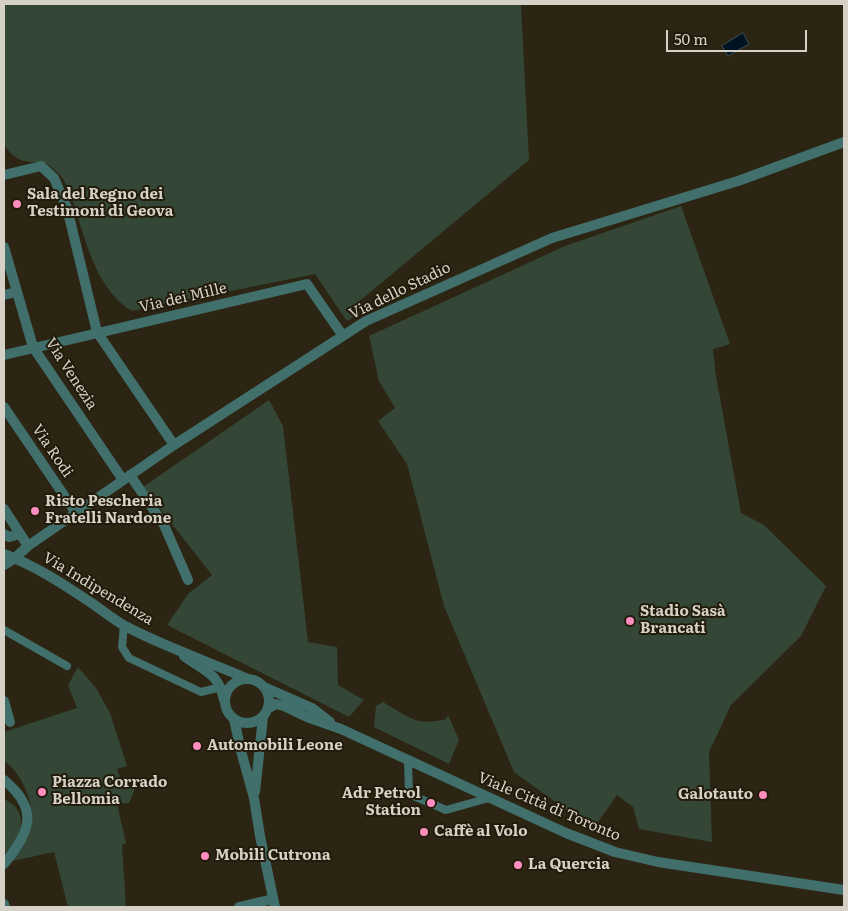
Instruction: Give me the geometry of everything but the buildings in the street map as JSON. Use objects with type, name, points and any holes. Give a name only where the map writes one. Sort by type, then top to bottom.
[{"type":"street","name":"Via dello Stadio","points":[[4,565],[76,512],[174,445],[366,321],[552,238],[738,181],[844,142]]},
{"type":"street","points":[[4,175],[41,166],[54,178],[67,208],[97,332],[174,445]]},
{"type":"street","name":"Via Venezia","points":[[4,247],[33,347],[164,525],[188,580]]},
{"type":"street","name":"Via dei Mille","points":[[4,355],[307,284],[343,336]]},
{"type":"street","points":[[4,295],[16,292]]},
{"type":"street","name":"Via Rodi","points":[[4,407],[76,512]]},
{"type":"street","points":[[4,510],[28,546]]},
{"type":"street","points":[[4,534],[9,537],[20,534]]},
{"type":"street","name":"Via Indipendenza","points":[[4,554],[15,558],[65,586],[124,625],[177,651]]},
{"type":"street","points":[[177,651],[207,660],[257,681],[312,708],[341,730]]},
{"type":"street","points":[[177,651],[216,677],[222,687],[228,712],[234,719],[242,723],[257,721],[276,704],[341,730]]},
{"type":"street","points":[[225,703],[226,694],[231,686],[239,680],[248,678]]},
{"type":"street","points":[[254,798],[266,712],[270,700],[264,686]]},
{"type":"street","points":[[4,701],[10,722]]},
{"type":"street","points":[[234,719],[254,798],[274,903],[239,907]]},
{"type":"street","name":"Viale Città di Toronto","points":[[341,730],[566,833],[615,852],[658,862],[844,890]]},
{"type":"street","points":[[4,780],[16,789],[28,817],[26,831],[20,843],[4,864]]},
{"type":"lane","points":[[124,625],[122,647],[129,658],[201,692],[222,687]]},
{"type":"lane","points":[[4,630],[67,666]]},
{"type":"lane","points":[[408,761],[409,794],[446,810],[489,798]]},
{"type":"green space","points":[[4,4],[521,4],[529,160],[356,304],[360,313],[347,321],[315,274],[132,311],[111,293],[96,268],[70,194],[61,176],[46,163],[18,159],[4,145]]},
{"type":"green space","name":"Stadio Sasà Brancati","points":[[681,206],[730,344],[713,349],[716,376],[741,513],[764,525],[826,586],[801,636],[731,705],[709,752],[712,842],[639,829],[633,807],[617,795],[593,829],[514,772],[444,606],[407,464],[378,421],[395,408],[379,381],[369,336],[565,246]]},
{"type":"green space","points":[[269,400],[283,426],[308,642],[337,647],[338,685],[364,700],[349,717],[167,625],[188,594],[212,575],[143,487]]},
{"type":"green space","points":[[78,667],[96,688],[110,713],[127,766],[117,769],[122,783],[131,780],[136,786],[129,803],[117,804],[126,843],[122,845],[126,907],[68,907],[54,852],[8,862],[29,834],[32,825],[32,815],[23,784],[17,774],[4,761],[4,732],[77,708],[68,685]]},
{"type":"green space","points":[[383,702],[406,716],[419,721],[427,722],[446,719],[448,715],[459,740],[449,764],[374,727],[376,706]]},
{"type":"green space","points":[[4,799],[18,810],[21,817],[21,825],[15,840],[4,854]]},
{"type":"water","points":[[743,33],[749,44],[728,56],[722,46]]},
{"type":"place","name":"Sala del Regno dei Testimoni di Geova","points":[[17,204]]},
{"type":"place","name":"Risto Pescheria Fratelli Nardone","points":[[35,511]]},
{"type":"place","name":"Stadio Sasà Brancati","points":[[630,621]]},
{"type":"place","name":"Automobili Leone","points":[[197,746]]},
{"type":"place","name":"Piazza Corrado Bellomia","points":[[42,792]]},
{"type":"place","name":"Galotauto","points":[[763,795]]},
{"type":"place","name":"Adr Petrol Station","points":[[431,803]]},
{"type":"place","name":"Caffè al Volo","points":[[424,832]]},
{"type":"place","name":"Mobili Cutrona","points":[[205,856]]},
{"type":"place","name":"La Quercia","points":[[518,865]]}]
